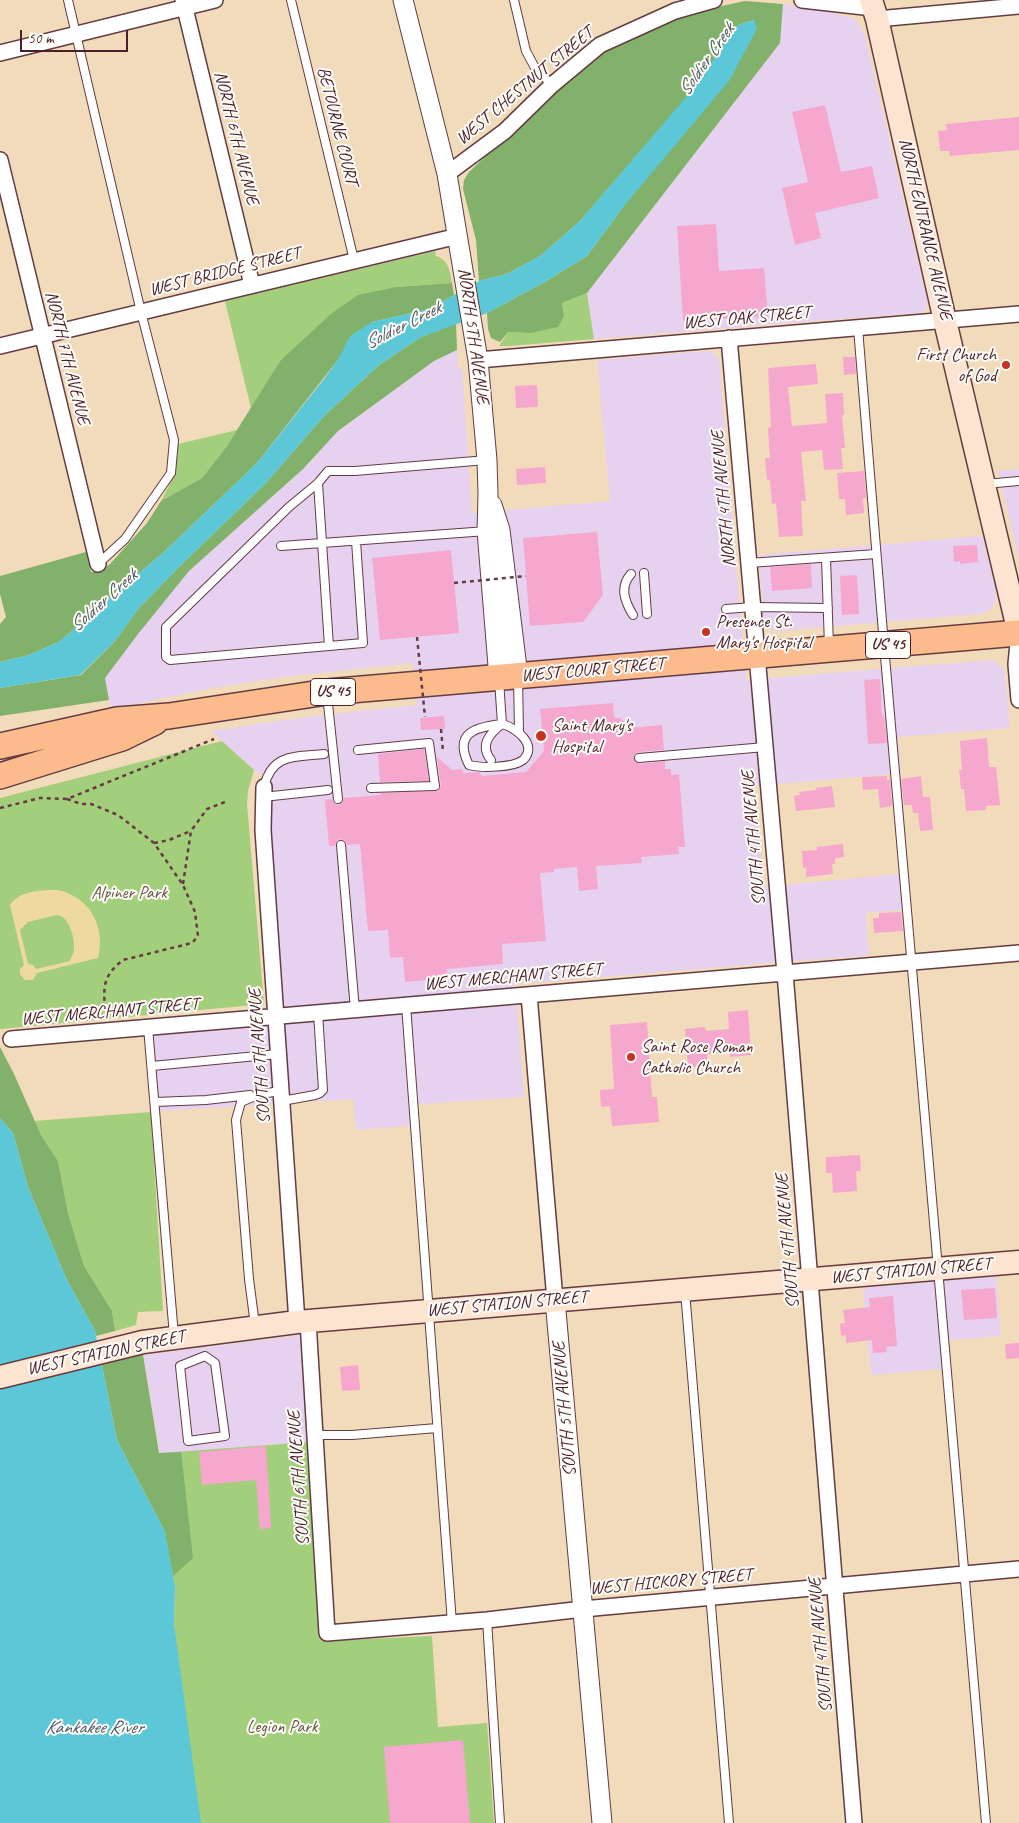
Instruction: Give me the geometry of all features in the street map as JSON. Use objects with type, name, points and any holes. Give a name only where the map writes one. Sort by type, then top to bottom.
[{"type":"main road","name":"NORTH ENTRANCE AVENUE","points":[[874,9],[1019,634]]},
{"type":"main road","name":"WEST COURT STREET","points":[[0,746],[117,720],[169,716],[327,692],[1019,634]]},
{"type":"main road","name":"WEST COURT STREET","points":[[0,776],[122,738],[169,716]]},
{"type":"main road","name":"WEST STATION STREET","points":[[0,1377],[143,1342],[174,1338],[204,1345],[255,1327],[302,1321],[1019,1262]]},
{"type":"street","points":[[0,53],[184,4],[215,0]]},
{"type":"street","name":"NORTH 5TH AVENUE","points":[[402,0],[447,174],[478,360],[487,460],[487,531],[508,677]]},
{"type":"street","name":"WEST CHESTNUT STREET","points":[[447,174],[505,131],[552,85],[600,45],[674,11],[714,0]]},
{"type":"street","points":[[802,0],[874,9],[1019,6]]},
{"type":"street","name":"NORTH 6TH AVENUE","points":[[184,4],[252,285]]},
{"type":"street","name":"NORTH 7TH AVENUE","points":[[0,160],[98,564]]},
{"type":"street","name":"WEST BRIDGE STREET","points":[[0,346],[458,236]]},
{"type":"street","name":"WEST OAK STREET","points":[[478,360],[1019,314]]},
{"type":"street","name":"NORTH 4TH AVENUE","points":[[730,338],[757,656]]},
{"type":"street","points":[[488,494],[500,530],[508,677]]},
{"type":"street","points":[[1019,634],[1016,664],[1019,700]]},
{"type":"street","name":"SOUTH 4TH AVENUE","points":[[757,656],[785,973],[854,1823]]},
{"type":"street","name":"SOUTH 6TH AVENUE","points":[[264,792],[263,830],[281,1096],[302,1321],[315,1435],[327,1633]]},
{"type":"street","name":"WEST MERCHANT STREET","points":[[11,1039],[1019,953]]},
{"type":"street","name":"SOUTH 5TH AVENUE","points":[[529,994],[602,1823]]},
{"type":"street","name":"WEST HICKORY STREET","points":[[327,1633],[487,1620],[710,1597],[1019,1570]]},
{"type":"lane","points":[[68,0],[141,312],[174,440],[171,473],[125,539],[98,564]]},
{"type":"lane","name":"BETOURNE COURT","points":[[291,0],[354,260]]},
{"type":"lane","points":[[514,0],[526,51],[534,66],[552,85]]},
{"type":"lane","points":[[858,328],[986,1823]]},
{"type":"lane","points":[[356,541],[363,643],[170,660],[166,657],[164,638],[166,628],[284,512],[318,483],[328,471],[355,471],[487,460]]},
{"type":"lane","points":[[984,484],[1019,481]]},
{"type":"lane","points":[[318,483],[329,646]]},
{"type":"lane","points":[[281,546],[487,531]]},
{"type":"lane","points":[[749,563],[876,554]]},
{"type":"lane","points":[[826,558],[830,650]]},
{"type":"lane","points":[[644,573],[647,614]]},
{"type":"lane","points":[[630,574],[625,580],[623,590],[626,605],[633,615]]},
{"type":"lane","points":[[726,609],[752,607],[828,608]]},
{"type":"lane","points":[[491,760],[486,750],[486,743],[492,732],[502,724],[508,677]]},
{"type":"lane","points":[[508,677],[519,731]]},
{"type":"lane","points":[[327,692],[338,799]]},
{"type":"lane","points":[[502,724],[509,725],[519,731],[525,739],[528,749],[525,758],[516,764],[479,768],[469,765],[463,750],[467,734],[485,726],[502,724]]},
{"type":"lane","points":[[358,750],[429,743],[435,786],[370,788]]},
{"type":"lane","points":[[639,758],[765,747]]},
{"type":"lane","points":[[324,754],[287,758],[274,764],[266,776],[264,792],[328,790]]},
{"type":"lane","points":[[341,845],[355,1010]]},
{"type":"lane","points":[[406,1005],[427,1310],[452,1623]]},
{"type":"lane","points":[[154,1102],[206,1100],[260,1094],[281,1096],[315,1095],[320,1093],[323,1090],[318,1012]]},
{"type":"lane","points":[[148,1027],[174,1338]]},
{"type":"lane","points":[[152,1066],[278,1054]]},
{"type":"lane","points":[[255,1327],[249,1279],[236,1120],[241,1102],[260,1094]]},
{"type":"lane","points":[[685,1289],[729,1823]]},
{"type":"lane","points":[[204,1345],[215,1363],[224,1436],[188,1441],[180,1366],[204,1345]]},
{"type":"lane","points":[[315,1435],[352,1435],[436,1428]]},
{"type":"lane","points":[[487,1620],[500,1823]]},
{"type":"path","points":[[454,583],[526,576]]},
{"type":"path","points":[[417,637],[425,717]]},
{"type":"path","points":[[440,729],[443,754]]},
{"type":"path","points":[[67,800],[214,739]]},
{"type":"path","points":[[0,808],[40,798],[91,804],[118,815],[154,843],[183,885],[195,912],[198,936],[192,943],[123,960],[114,967],[107,977],[103,991],[105,1008],[76,1011]]},
{"type":"path","points":[[183,885],[191,831],[207,809],[225,802]]},
{"type":"path","points":[[154,843],[169,840],[191,831]]},
{"type":"shaded area","points":[[783,4],[847,16],[856,20],[865,36],[927,300],[927,307],[923,312],[915,313],[594,339],[587,293],[780,43]]},
{"type":"shaded area","name":"Saint Mary's Hospital","points":[[457,350],[458,368],[462,369],[472,513],[610,501],[597,360],[713,352],[719,360],[746,680],[993,660],[1003,669],[1005,675],[1010,728],[898,737],[901,773],[755,786],[763,887],[900,874],[903,910],[866,913],[869,955],[515,984],[524,1097],[418,1104],[420,1125],[356,1130],[353,1099],[159,1111],[153,1034],[286,1024],[267,813],[269,779],[254,770],[211,731],[305,717],[417,705],[413,663],[275,678],[213,688],[111,709],[105,678],[137,634],[189,571],[303,469],[338,431],[434,361]]},
{"type":"shaded area","points":[[1019,469],[1019,559],[998,471]]},
{"type":"shaded area","points":[[982,536],[996,595],[995,602],[990,610],[980,614],[776,631],[767,629],[764,623],[759,555]]},
{"type":"shaded area","points":[[996,1276],[1001,1336],[940,1341],[942,1369],[871,1375],[863,1288]]},
{"type":"shaded area","points":[[303,1335],[309,1442],[160,1454],[143,1355]]},
{"type":"green space","points":[[745,1],[783,4],[780,43],[587,293],[562,303],[564,316],[558,327],[530,333],[508,332],[500,342],[491,338],[488,329],[487,313],[543,283],[587,256],[754,20],[738,25],[694,89],[580,221],[540,256],[507,274],[479,281],[476,240],[463,189],[464,180],[469,172],[568,78],[604,50],[637,34],[694,12]]},
{"type":"green space","points":[[435,251],[436,256],[446,263],[452,283],[396,287],[280,361],[251,408],[225,301]]},
{"type":"green space","points":[[452,283],[454,295],[429,309],[372,322],[337,361],[257,463],[165,551],[59,642],[29,655],[0,662],[0,624],[6,617],[0,594],[0,576],[86,552],[91,572],[99,572],[110,564],[147,523],[161,501],[202,478],[227,446],[280,361],[332,313],[358,295],[396,287]]},
{"type":"green space","points":[[587,293],[594,339],[499,346],[508,332],[530,333],[564,316],[562,303]]},
{"type":"green space","points":[[456,323],[457,350],[434,361],[338,431],[303,469],[189,571],[105,678],[109,700],[0,716],[0,688],[81,675],[115,641],[139,608],[266,483],[324,416],[379,365],[421,337]]},
{"type":"green space","points":[[237,430],[202,478],[161,501],[174,474],[178,444]]},
{"type":"green space","name":"Alpiner Park","points":[[222,741],[254,770],[248,791],[247,804],[264,1004],[0,1029],[0,798]]},
{"type":"green space","points":[[0,1047],[41,1135],[58,1161],[68,1213],[84,1266],[112,1311],[115,1331],[96,1336],[66,1278],[28,1187],[13,1133],[0,1118]]},
{"type":"green space","points":[[151,1112],[163,1311],[138,1312],[136,1325],[115,1331],[112,1311],[84,1266],[68,1213],[58,1161],[34,1121]]},
{"type":"green space","points":[[143,1355],[159,1453],[181,1452],[193,1558],[173,1576],[165,1532],[117,1440],[101,1361],[123,1356]]},
{"type":"green space","name":"Legion Park","points":[[309,1442],[322,1641],[432,1636],[438,1727],[487,1723],[494,1823],[199,1823],[174,1623],[175,1586],[149,1454]]},
{"type":"sand","points":[[58,890],[79,899],[93,915],[100,935],[98,958],[37,973],[33,980],[25,980],[20,974],[20,969],[24,965],[10,905],[19,896],[25,894]],"holes":[[[57,915],[61,916],[68,923],[73,939],[74,950],[70,961],[36,969],[33,965],[28,964],[20,930],[28,922]]]},
{"type":"water","name":"Soldier Creek","points":[[754,20],[757,29],[729,81],[624,206],[587,256],[543,283],[487,313],[421,337],[379,365],[324,416],[266,483],[139,608],[115,641],[80,675],[0,688],[0,662],[29,655],[59,642],[165,551],[257,463],[324,379],[337,361],[350,336],[372,322],[429,309],[479,281],[507,274],[540,256],[580,221],[693,89],[738,25]]},
{"type":"water","name":"Kankakee River","points":[[0,1118],[13,1133],[28,1187],[66,1278],[95,1331],[117,1440],[165,1532],[175,1586],[174,1623],[201,1823],[0,1823]]},
{"type":"building","points":[[825,105],[841,172],[872,166],[879,198],[815,213],[821,238],[795,245],[782,188],[808,182],[792,112]]},
{"type":"building","points":[[1019,117],[1019,150],[950,156],[949,151],[940,151],[938,131],[947,130],[946,124]]},
{"type":"building","points":[[716,224],[719,271],[764,268],[768,316],[683,321],[677,226]]},
{"type":"building","points":[[843,357],[855,357],[856,374],[844,375]]},
{"type":"building","points":[[816,364],[818,384],[788,387],[792,426],[827,423],[825,394],[843,393],[844,415],[842,415],[845,448],[841,448],[843,469],[824,470],[822,450],[801,452],[806,501],[801,501],[803,536],[779,537],[776,503],[772,504],[770,480],[767,480],[765,458],[770,458],[768,428],[771,427],[768,368]]},
{"type":"building","points":[[537,385],[538,407],[516,408],[515,386]]},
{"type":"building","points":[[545,467],[546,483],[517,485],[516,469]]},
{"type":"building","points":[[864,471],[866,498],[863,498],[864,513],[846,515],[845,499],[839,499],[837,473]]},
{"type":"building","points":[[597,532],[603,595],[583,622],[530,626],[523,538]]},
{"type":"building","points":[[977,545],[978,562],[960,564],[960,561],[954,562],[953,546]]},
{"type":"building","points":[[451,550],[459,633],[380,640],[372,558]]},
{"type":"building","points":[[811,564],[812,588],[772,591],[770,567]]},
{"type":"building","points":[[857,575],[859,614],[842,615],[840,576]]},
{"type":"building","points":[[880,679],[882,716],[884,715],[887,743],[868,744],[864,680]]},
{"type":"building","points":[[613,703],[614,718],[620,718],[631,728],[662,725],[664,750],[638,752],[634,755],[634,759],[639,764],[665,761],[665,769],[671,769],[671,775],[679,774],[685,847],[678,847],[679,854],[641,857],[642,863],[596,866],[598,889],[579,891],[577,867],[554,869],[554,872],[540,873],[546,941],[502,944],[503,964],[447,969],[448,978],[405,982],[403,957],[390,958],[388,930],[368,931],[360,844],[347,845],[341,839],[337,841],[335,846],[329,846],[325,800],[332,799],[338,805],[342,803],[344,798],[381,795],[381,793],[438,791],[441,785],[437,757],[452,770],[462,769],[463,773],[479,772],[482,776],[526,772],[544,751],[540,709]]},
{"type":"building","points":[[444,716],[445,729],[421,730],[420,718]]},
{"type":"building","points":[[987,738],[989,767],[996,767],[1000,805],[986,806],[986,810],[966,811],[964,789],[961,789],[959,770],[962,770],[960,741]]},
{"type":"building","points":[[424,749],[429,781],[380,782],[378,754]]},
{"type":"building","points":[[887,776],[887,780],[890,780],[892,806],[880,808],[878,789],[863,790],[862,777]]},
{"type":"building","points":[[921,776],[923,797],[930,797],[933,830],[920,831],[918,813],[913,813],[912,805],[904,805],[901,779]]},
{"type":"building","points":[[832,786],[835,807],[796,811],[794,796],[800,795],[799,792]]},
{"type":"building","points":[[843,844],[844,857],[835,858],[835,864],[832,864],[833,874],[806,877],[806,867],[803,868],[802,851],[817,850],[817,847]]},
{"type":"building","points":[[901,912],[903,931],[874,933],[873,918],[879,918],[879,913]]},
{"type":"building","points":[[748,1010],[751,1055],[730,1057],[730,1052],[707,1054],[708,1066],[688,1067],[685,1029],[705,1027],[706,1031],[729,1029],[728,1012]]},
{"type":"building","name":"Saint Rose Roman Catholic Church","points":[[647,1022],[652,1097],[657,1097],[659,1122],[612,1126],[610,1106],[601,1107],[600,1090],[614,1089],[610,1025]]},
{"type":"building","points":[[860,1155],[861,1171],[856,1171],[857,1191],[833,1193],[832,1173],[826,1173],[826,1157]]},
{"type":"building","points":[[995,1288],[997,1318],[964,1320],[961,1290]]},
{"type":"building","points":[[893,1296],[897,1346],[886,1347],[887,1352],[873,1353],[872,1340],[846,1343],[846,1335],[841,1336],[840,1324],[845,1323],[843,1310],[870,1307],[869,1298]]},
{"type":"building","points":[[1019,1343],[1019,1358],[1006,1359],[1005,1344]]},
{"type":"building","points":[[358,1365],[360,1390],[342,1391],[340,1367]]},
{"type":"building","points":[[266,1446],[271,1528],[260,1529],[256,1480],[202,1485],[199,1452]]},
{"type":"building","points":[[463,1740],[470,1823],[390,1823],[384,1747]]},
{"type":"place","name":"First Church of God","points":[[1006,365]]},
{"type":"place","name":"Presence St. Mary's Hospital","points":[[706,632]]},
{"type":"place","name":"Saint Mary's Hospital","points":[[541,736]]},
{"type":"place","name":"Saint Rose Roman Catholic Church","points":[[631,1057]]}]
